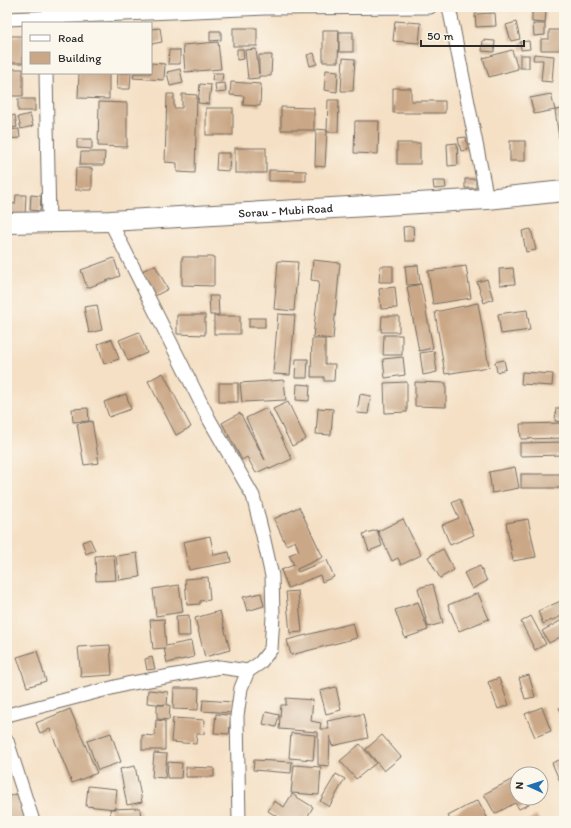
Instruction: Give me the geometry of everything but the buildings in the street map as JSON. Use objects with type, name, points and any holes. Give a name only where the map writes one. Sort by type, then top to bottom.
[{"type":"main road","name":"Sorau - Mubi Road","points":[[7,223],[110,221],[487,199],[564,191]]},
{"type":"street","points":[[7,19],[44,16],[265,8],[430,7]]},
{"type":"street","points":[[449,7],[487,199]]},
{"type":"street","points":[[46,74],[49,222]]},
{"type":"street","points":[[110,221],[209,419],[252,496],[272,576],[273,616],[271,650],[260,663],[248,671],[241,688],[237,716],[239,821]]},
{"type":"street","points":[[7,715],[127,684],[220,667],[248,671]]},
{"type":"street","points":[[7,741],[33,821]]}]
